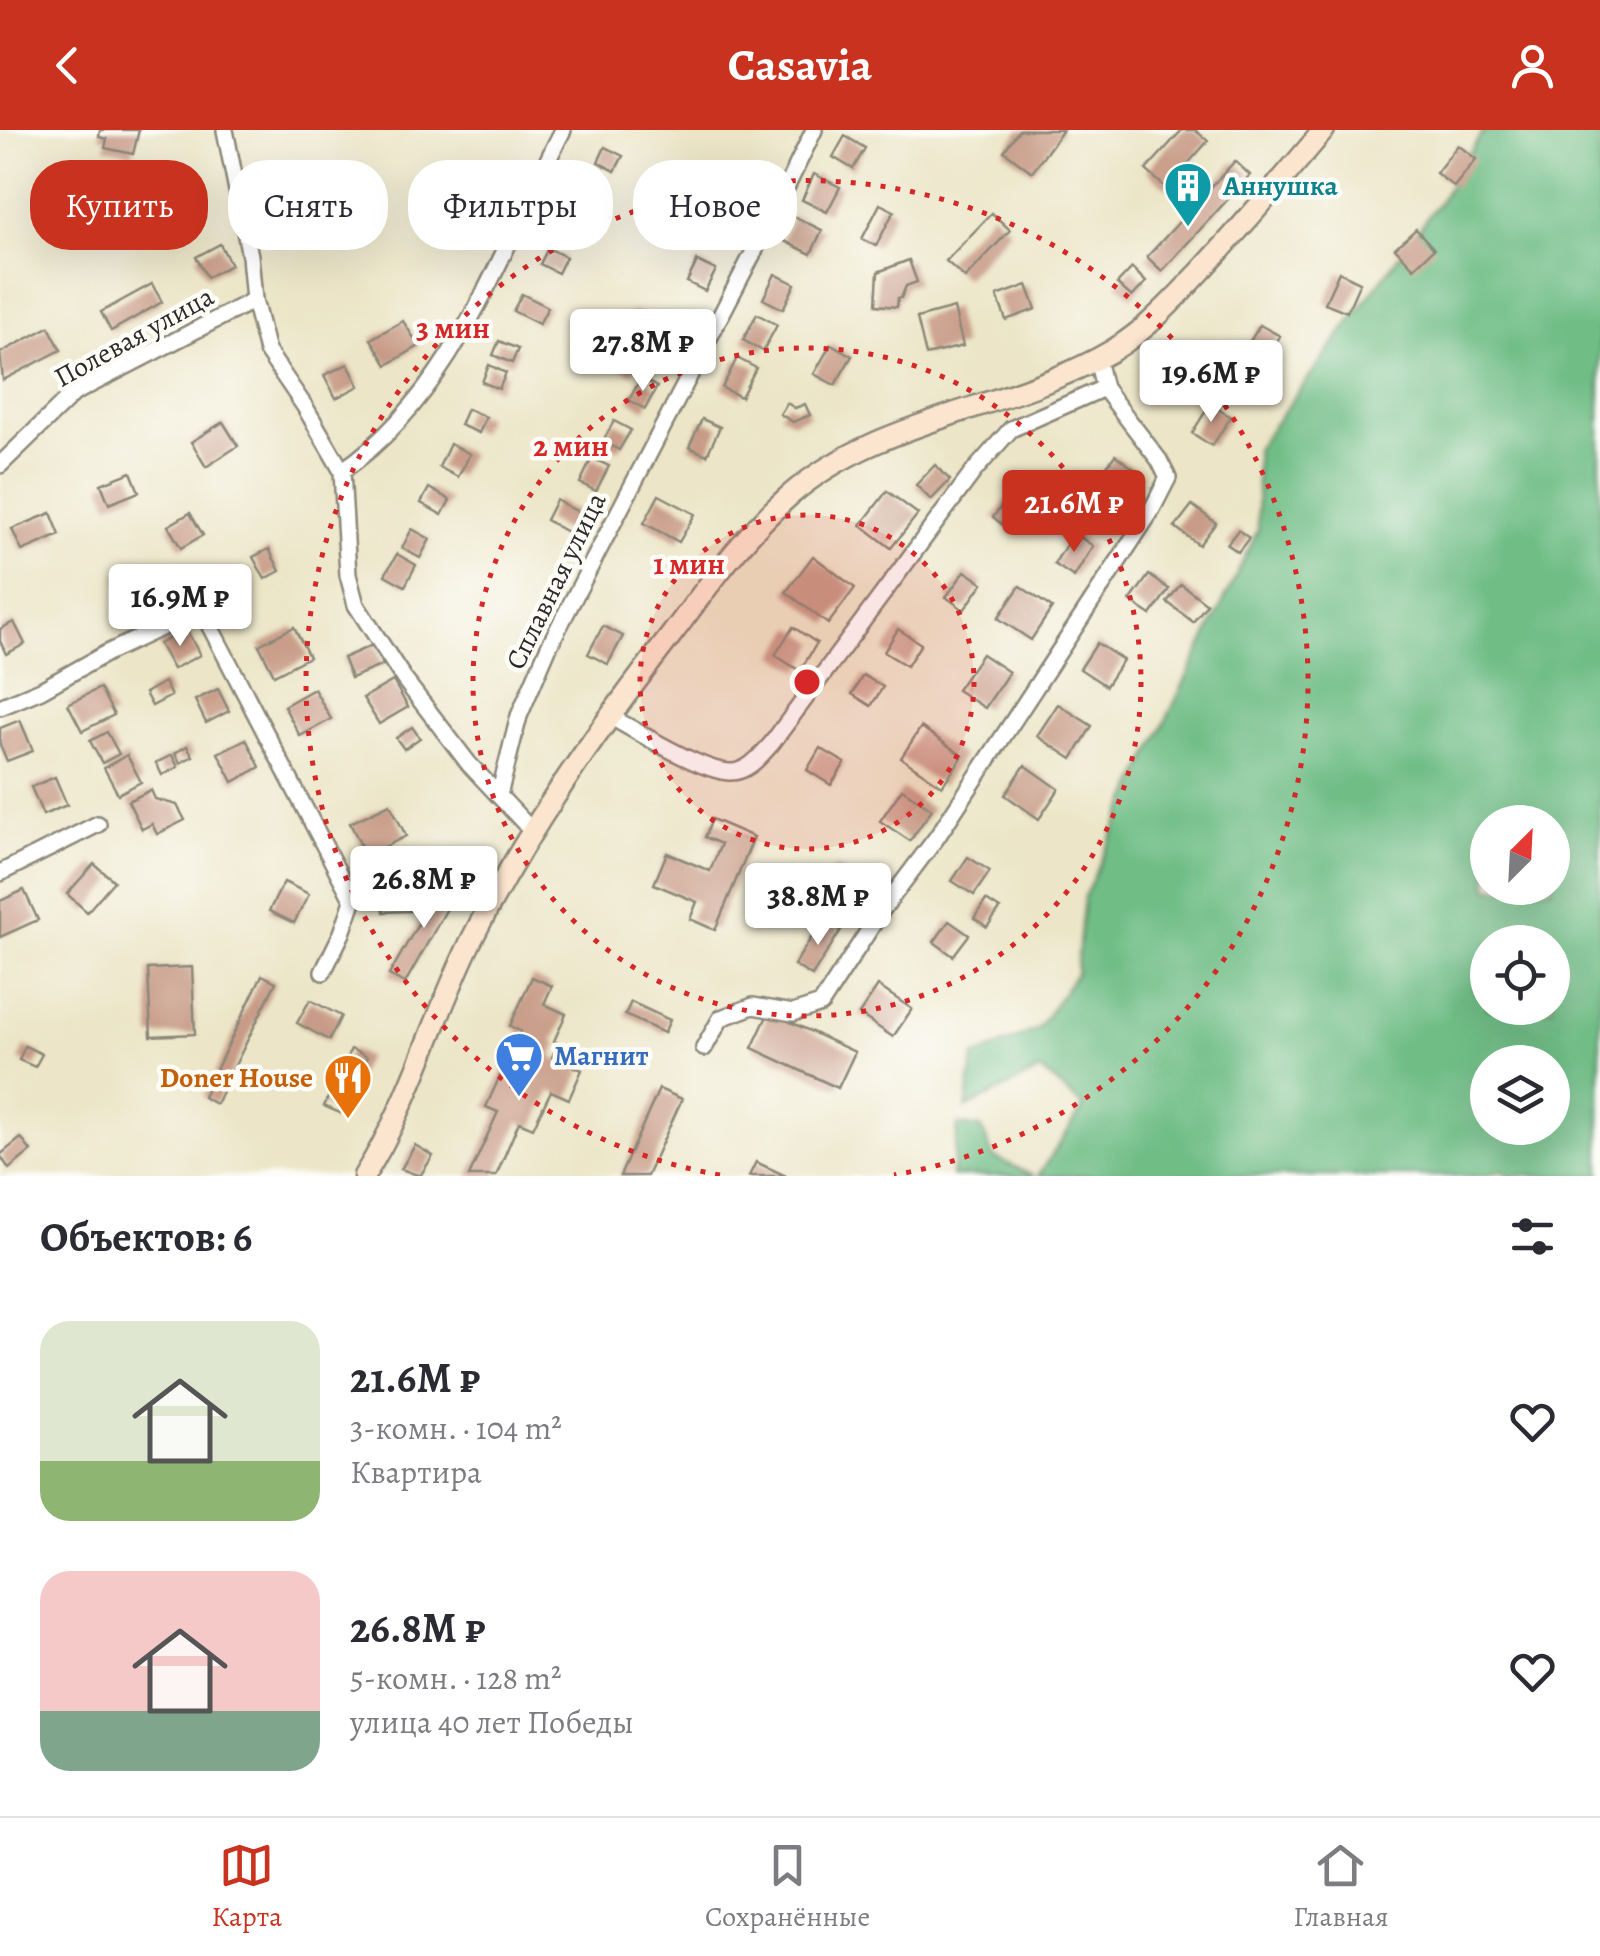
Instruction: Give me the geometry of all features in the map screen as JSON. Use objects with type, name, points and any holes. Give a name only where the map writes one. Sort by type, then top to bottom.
[{"type":"main road","points":[[364,1176],[392,1126],[470,942],[532,830],[608,716],[750,532],[824,469],[859,448],[1002,398],[1098,359],[1151,324],[1232,238],[1324,130]]},
{"type":"street","points":[[226,130],[250,256],[254,300],[267,351],[305,406],[342,471],[348,575],[356,605],[404,679],[469,764],[532,830]]},
{"type":"street","points":[[342,471],[377,447],[439,374],[564,130]]},
{"type":"street","name":"Сплавная улица","points":[[499,795],[519,716],[549,646],[776,211],[814,130]]},
{"type":"street","name":"Полевая улица","points":[[0,465],[74,393],[254,300]]},
{"type":"street","points":[[704,1048],[721,1018],[753,1006],[794,1012],[821,1004],[1150,514],[1168,478],[1159,460],[1104,388],[1098,359]]},
{"type":"street","points":[[608,716],[702,764],[731,772],[752,765],[974,471],[1011,429],[1104,388]]},
{"type":"street","points":[[0,706],[41,690],[201,608],[353,901],[323,972]]},
{"type":"street","points":[[0,873],[98,824]]},
{"type":"green space","points":[[1484,130],[1600,130],[1600,1176],[1509,1176],[1501,1171],[1484,1176],[1038,1176],[1084,1107],[1041,1070],[966,1108],[974,1057],[1038,1029],[1076,973],[1084,898],[1258,530],[1256,449],[1439,202]]},
{"type":"green space","points":[[958,1125],[982,1128],[993,1157],[1035,1176],[952,1176]]},
{"type":"building","points":[[100,130],[139,130],[133,154],[105,148],[107,139],[99,137]]},
{"type":"building","points":[[1019,130],[1063,130],[1032,172],[1004,151]]},
{"type":"building","points":[[1182,130],[1195,130],[1208,141],[1166,188],[1146,170]]},
{"type":"building","points":[[845,136],[865,148],[853,169],[833,157]]},
{"type":"building","points":[[1458,145],[1476,159],[1454,187],[1436,173]]},
{"type":"building","points":[[605,147],[623,156],[615,171],[613,160],[599,160]]},
{"type":"building","name":"Аннушка","points":[[1235,161],[1250,175],[1162,271],[1147,257]]},
{"type":"building","points":[[814,174],[840,187],[827,212],[802,200]]},
{"type":"building","points":[[880,204],[894,211],[876,246],[862,239]]},
{"type":"building","points":[[992,213],[1010,230],[965,278],[946,261]]},
{"type":"building","points":[[797,218],[822,230],[811,254],[797,247]]},
{"type":"building","points":[[1416,229],[1434,249],[1414,268],[1395,248]]},
{"type":"building","points":[[220,244],[231,265],[207,277],[196,257]]},
{"type":"building","points":[[547,250],[566,257],[558,273],[540,264]]},
{"type":"building","points":[[909,260],[917,282],[906,286],[897,307],[876,305],[878,272]]},
{"type":"building","points":[[697,261],[716,270],[705,291],[687,282]]},
{"type":"building","points":[[1132,268],[1146,282],[1132,297],[1117,284]]},
{"type":"building","points":[[1339,272],[1360,282],[1347,312],[1325,303]]},
{"type":"building","points":[[775,274],[795,284],[783,309],[763,299]]},
{"type":"building","points":[[152,284],[162,302],[111,331],[101,312]]},
{"type":"building","points":[[1027,285],[1036,309],[1006,320],[997,296]]},
{"type":"building","points":[[522,294],[548,307],[539,324],[513,311]]},
{"type":"building","points":[[954,308],[963,346],[926,355],[917,318]]},
{"type":"building","points":[[633,311],[648,318],[637,342],[621,335]]},
{"type":"building","points":[[757,314],[777,325],[763,351],[743,340]]},
{"type":"building","points":[[403,321],[419,346],[387,365],[371,339]]},
{"type":"building","points":[[1260,325],[1280,336],[1256,376],[1236,364]]},
{"type":"building","points":[[49,327],[61,350],[3,380],[0,353]]},
{"type":"building","points":[[499,341],[518,349],[512,363],[493,355]]},
{"type":"building","points":[[831,344],[852,356],[835,385],[814,374]]},
{"type":"building","points":[[620,345],[641,355],[632,374],[611,364]]},
{"type":"building","points":[[737,358],[756,368],[741,397],[722,388]]},
{"type":"building","points":[[348,364],[359,386],[336,398],[324,375]]},
{"type":"building","points":[[489,365],[506,373],[499,389],[482,382]]},
{"type":"building","points":[[641,378],[657,387],[645,409],[629,400]]},
{"type":"building","points":[[787,403],[795,408],[805,404],[810,415],[793,422],[780,414]]},
{"type":"building","points":[[1210,404],[1231,417],[1212,446],[1192,433]]},
{"type":"building","points":[[467,409],[486,417],[479,433],[460,425]]},
{"type":"building","points":[[702,419],[720,427],[707,455],[689,447]]},
{"type":"building","points":[[614,421],[631,430],[619,450],[603,441]]},
{"type":"building","points":[[223,422],[238,446],[206,467],[191,442]]},
{"type":"building","points":[[450,444],[470,454],[458,477],[439,467]]},
{"type":"building","points":[[1115,455],[1140,473],[1125,495],[1099,477]]},
{"type":"building","points":[[592,458],[609,466],[596,491],[580,483]]},
{"type":"building","points":[[935,465],[950,480],[931,500],[916,485]]},
{"type":"building","points":[[131,472],[139,492],[109,504],[101,484]]},
{"type":"building","points":[[429,488],[450,500],[442,515],[421,503]]},
{"type":"building","points":[[887,491],[918,514],[891,548],[861,525]]},
{"type":"building","points":[[1011,494],[1033,511],[1014,534],[993,517]]},
{"type":"building","points":[[659,495],[695,514],[679,542],[644,523]]},
{"type":"building","points":[[556,500],[580,513],[569,533],[546,520]]},
{"type":"building","points":[[1192,505],[1216,523],[1199,545],[1175,527]]},
{"type":"building","points":[[51,513],[60,535],[22,551],[12,529]]},
{"type":"building","points":[[190,513],[203,535],[181,548],[168,526]]},
{"type":"building","points":[[412,529],[430,539],[420,558],[402,548]]},
{"type":"building","points":[[1238,530],[1249,538],[1238,552],[1227,544]]},
{"type":"building","points":[[1074,533],[1093,546],[1074,577],[1054,564]]},
{"type":"building","points":[[269,549],[280,571],[265,579],[253,557]]},
{"type":"building","points":[[397,554],[416,565],[405,586],[385,575]]},
{"type":"building","points":[[813,556],[855,588],[828,624],[786,592]]},
{"type":"building","points":[[140,567],[152,590],[128,602],[117,578]]},
{"type":"building","points":[[965,571],[983,583],[964,610],[946,597]]},
{"type":"building","points":[[1149,575],[1169,589],[1151,615],[1130,601]]},
{"type":"building","points":[[1181,584],[1207,604],[1193,622],[1167,602]]},
{"type":"building","points":[[1020,586],[1052,608],[1031,640],[998,618]]},
{"type":"building","points":[[14,622],[25,644],[6,654],[0,629]]},
{"type":"building","points":[[603,626],[623,636],[608,664],[588,654]]},
{"type":"building","points":[[294,627],[309,657],[274,675],[259,645]]},
{"type":"building","points":[[793,627],[817,643],[800,671],[775,655]]},
{"type":"building","points":[[186,629],[200,655],[173,669],[159,644]]},
{"type":"building","points":[[898,629],[921,644],[907,666],[884,652]]},
{"type":"building","points":[[1097,643],[1123,660],[1106,686],[1080,669]]},
{"type":"building","points":[[375,644],[383,665],[351,678],[343,658]]},
{"type":"building","points":[[982,654],[1009,672],[985,708],[957,690]]},
{"type":"building","points":[[863,675],[883,687],[871,706],[852,694]]},
{"type":"building","points":[[393,681],[408,707],[379,724],[363,698]]},
{"type":"building","points":[[164,682],[171,696],[152,706],[145,693]]},
{"type":"building","points":[[100,688],[114,715],[82,731],[68,704]]},
{"type":"building","points":[[218,689],[229,711],[206,723],[195,700]]},
{"type":"building","points":[[314,689],[331,719],[300,736],[284,706]]},
{"type":"building","points":[[1058,704],[1092,726],[1072,759],[1037,736]]},
{"type":"building","points":[[20,720],[33,751],[7,761],[0,745],[0,728]]},
{"type":"building","points":[[412,727],[420,738],[404,749],[396,738]]},
{"type":"building","points":[[921,727],[963,756],[942,786],[901,758]]},
{"type":"building","points":[[107,732],[119,754],[102,763],[90,741]]},
{"type":"building","points":[[246,739],[260,767],[233,782],[218,753]]},
{"type":"building","points":[[187,746],[193,756],[180,763],[175,753]]},
{"type":"building","points":[[820,748],[845,763],[831,785],[807,770]]},
{"type":"building","points":[[127,755],[141,782],[118,794],[104,768]]},
{"type":"building","points":[[172,755],[178,767],[162,775],[156,763]]},
{"type":"building","points":[[1025,765],[1059,789],[1039,819],[1005,795]]},
{"type":"building","points":[[55,777],[67,805],[43,815],[31,787]]},
{"type":"building","points":[[902,789],[932,809],[910,841],[880,821]]},
{"type":"building","points":[[151,790],[155,799],[177,805],[185,820],[157,834],[152,824],[142,829],[128,801]]},
{"type":"building","points":[[390,804],[406,836],[366,856],[350,823]]},
{"type":"building","points":[[712,819],[754,837],[715,930],[690,919],[697,902],[654,884],[667,853],[710,871],[721,844],[705,837]]},
{"type":"building","points":[[968,857],[990,871],[974,895],[952,881]]},
{"type":"building","points":[[94,864],[114,881],[87,912],[67,894]]},
{"type":"building","points":[[835,867],[870,887],[850,922],[815,902]]},
{"type":"building","points":[[444,879],[459,887],[405,983],[389,975]]},
{"type":"building","points":[[284,882],[309,894],[294,923],[269,911]]},
{"type":"building","points":[[409,885],[410,911],[384,912],[383,886]]},
{"type":"building","points":[[24,890],[38,920],[0,937],[0,901]]},
{"type":"building","points":[[986,900],[1000,909],[987,927],[974,918]]},
{"type":"building","points":[[823,919],[841,930],[812,976],[794,965]]},
{"type":"building","points":[[949,921],[969,935],[953,956],[934,942]]},
{"type":"building","points":[[192,967],[195,1034],[151,1036],[148,969]]},
{"type":"building","points":[[262,975],[276,982],[216,1104],[203,1097]]},
{"type":"building","points":[[532,977],[552,986],[544,1004],[566,1014],[554,1041],[558,1043],[552,1057],[582,1070],[569,1099],[551,1091],[533,1128],[519,1122],[496,1176],[469,1176],[498,1112],[486,1107],[520,1031],[510,1026]]},
{"type":"building","points":[[878,986],[912,1009],[893,1037],[859,1014]]},
{"type":"building","points":[[310,1000],[341,1016],[329,1040],[297,1023]]},
{"type":"building","points":[[631,1002],[670,1020],[664,1033],[625,1015]]},
{"type":"building","points":[[769,1012],[855,1052],[838,1088],[752,1048]]},
{"type":"building","points":[[25,1046],[42,1054],[35,1067],[19,1060]]},
{"type":"building","points":[[351,1049],[367,1057],[340,1113],[324,1106]]},
{"type":"building","points":[[659,1089],[682,1099],[647,1176],[620,1176]]},
{"type":"building","points":[[21,1138],[31,1151],[9,1169],[0,1155]]},
{"type":"building","points":[[415,1145],[433,1156],[420,1176],[401,1169]]},
{"type":"building","points":[[756,1162],[786,1176],[749,1176]]},
{"type":"place","name":"Аннушка","points":[[1188,228]]},
{"type":"place","name":"Магнит","points":[[519,1098]]},
{"type":"place","name":"Doner House","points":[[348,1120]]}]
